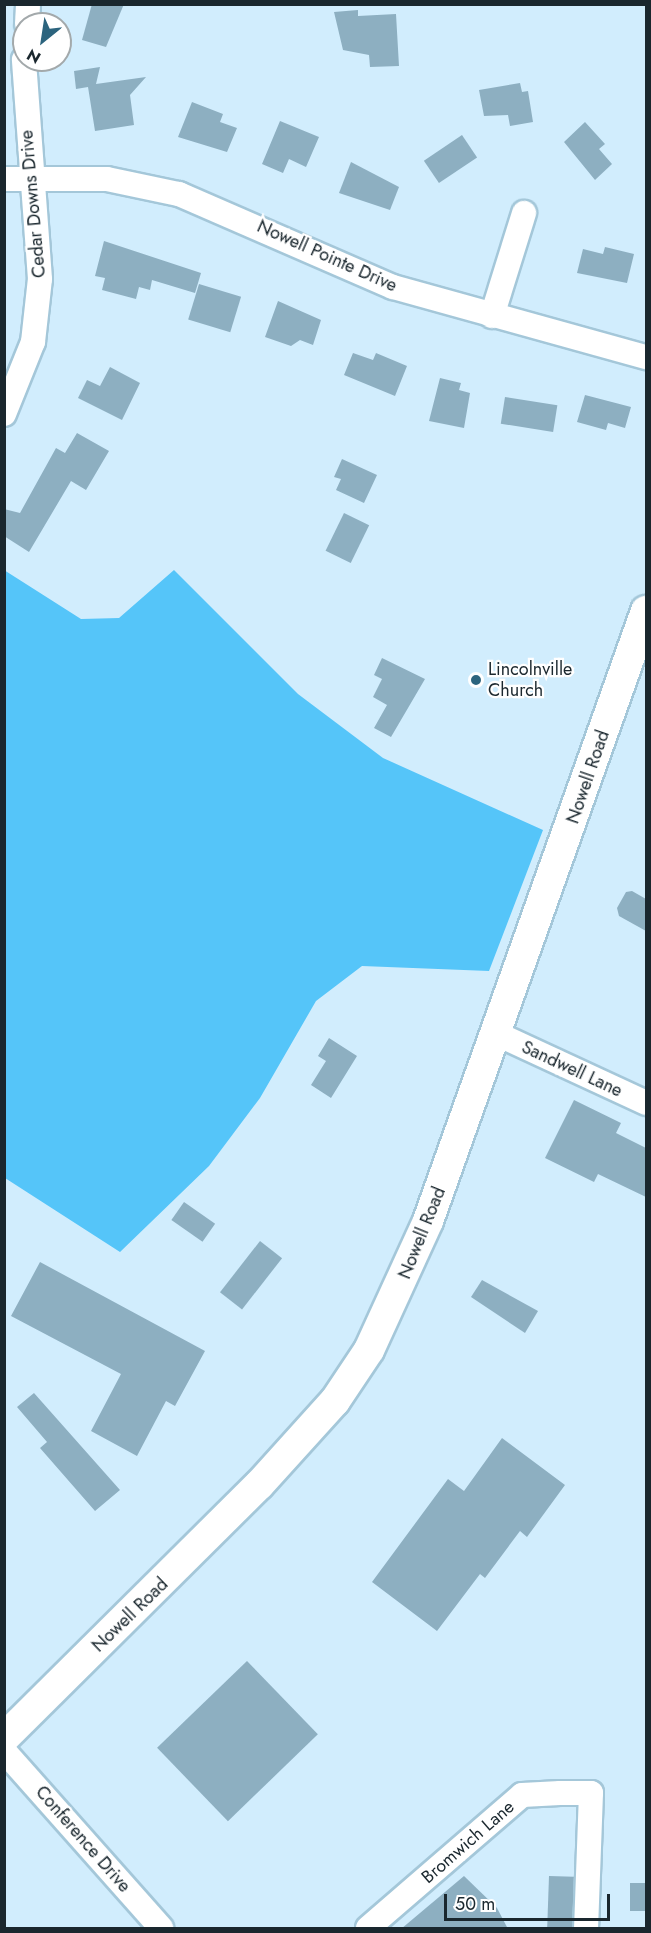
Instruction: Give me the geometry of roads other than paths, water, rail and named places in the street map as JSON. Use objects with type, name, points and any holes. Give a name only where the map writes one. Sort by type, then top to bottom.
[{"type":"street","name":"Cedar Downs Drive","points":[[4,414],[33,342],[40,279],[25,72]]},
{"type":"street","name":"Nowell Pointe Drive","points":[[4,180],[33,176],[107,179],[179,194],[393,287],[646,357]]},
{"type":"street","points":[[492,316],[524,213]]},
{"type":"street","name":"Nowell Road","points":[[4,1738],[259,1485],[354,1375],[408,1268],[497,1034],[643,631]]},
{"type":"street","name":"Sandwell Lane","points":[[497,1034],[646,1103]]},
{"type":"street","name":"Conference Drive","points":[[4,1751],[161,1929]]},
{"type":"street","name":"Bromwich Lane","points":[[368,1929],[522,1795],[591,1793],[586,1929]]},
{"type":"place","name":"Lincolnville Church","points":[[476,680]]}]
